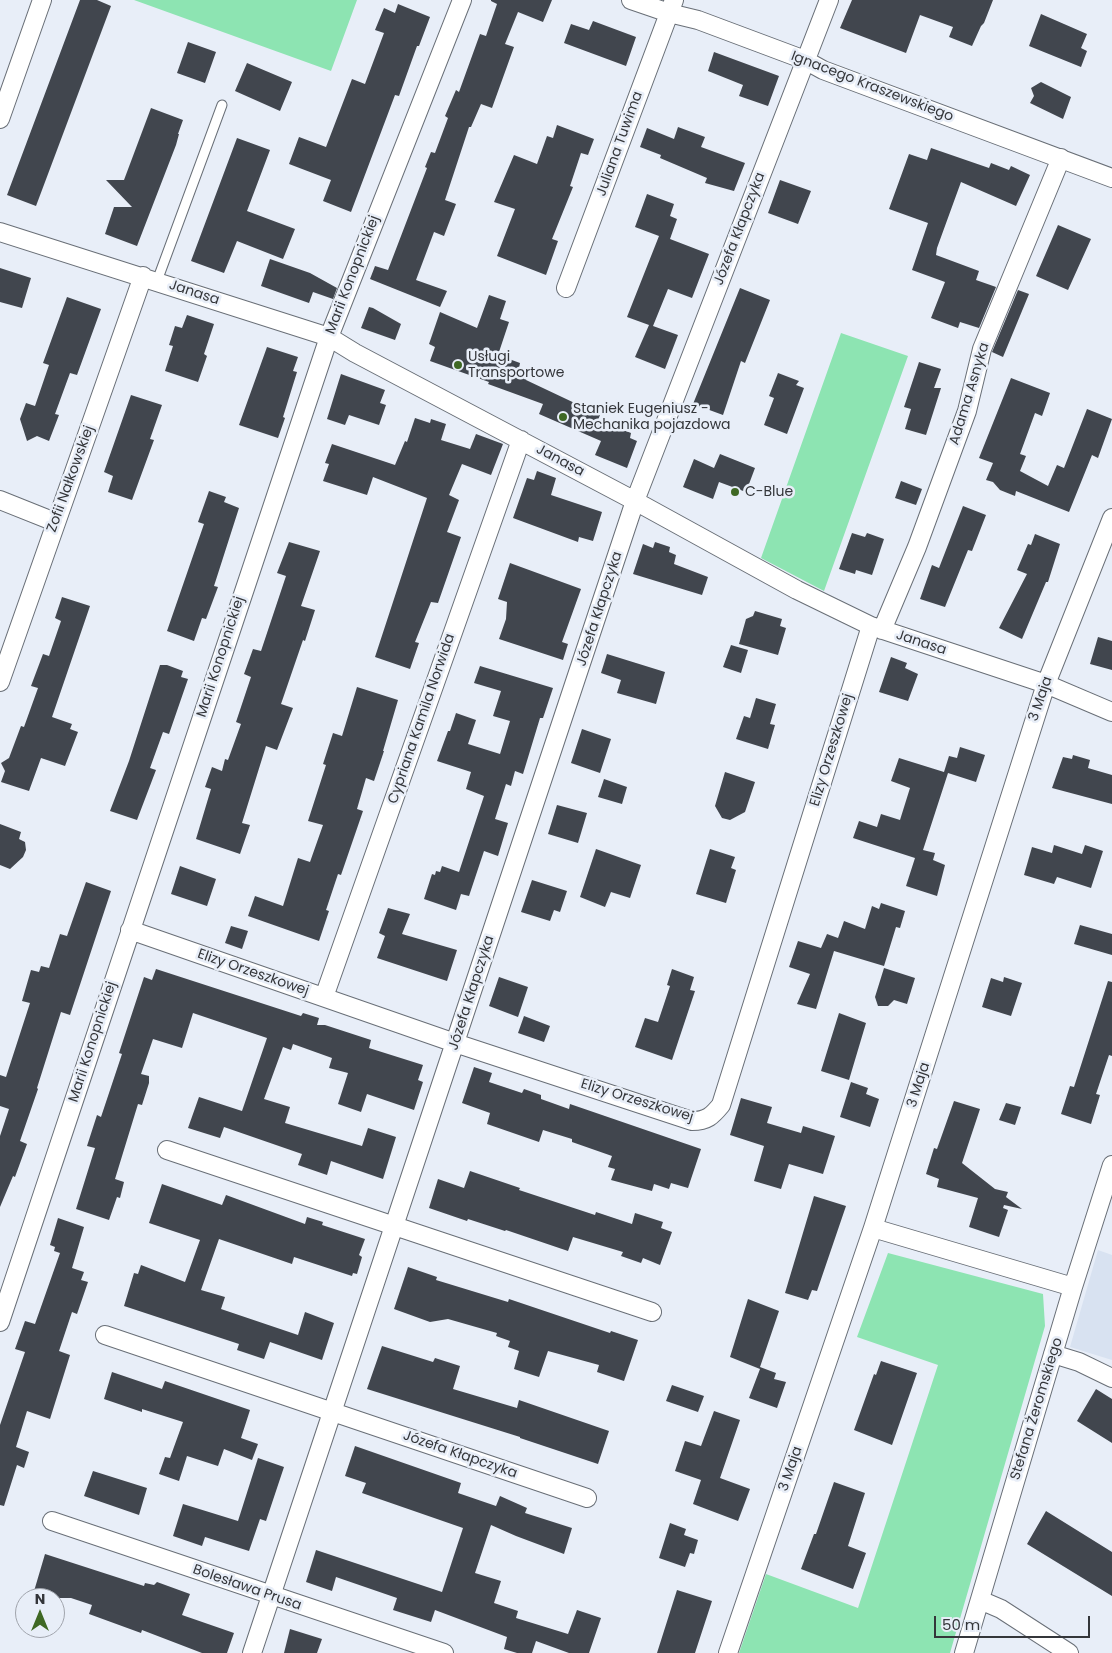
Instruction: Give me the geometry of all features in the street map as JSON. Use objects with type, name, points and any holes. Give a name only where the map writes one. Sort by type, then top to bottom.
[{"type":"street","points":[[0,119],[42,0]]},
{"type":"street","name":"Marii Konopnickiej","points":[[0,1322],[329,336],[462,0]]},
{"type":"street","name":"Ignacego Kraszewskiego","points":[[631,0],[671,7],[698,20],[806,60],[823,70],[1112,178]]},
{"type":"street","name":"Józefa Kłapczyka","points":[[252,1653],[635,501],[829,0]]},
{"type":"street","name":"Juliana Tuwima","points":[[566,288],[671,7]]},
{"type":"street","name":"Adama Asnyka","points":[[876,628],[917,547],[963,420],[982,349],[1060,158]]},
{"type":"street","name":"Janasa","points":[[0,232],[329,336],[355,353],[635,501],[797,590],[876,628],[1046,684],[1112,712]]},
{"type":"street","name":"Zofii Nałkowskiej","points":[[0,682],[55,522],[150,278]]},
{"type":"street","name":"Cypriana Kamila Norwida","points":[[324,997],[521,440]]},
{"type":"street","points":[[0,500],[55,522]]},
{"type":"street","name":"3 Maja","points":[[728,1653],[874,1228],[1046,684],[1112,518]]},
{"type":"street","name":"Elizy Orzeszkowej","points":[[130,930],[455,1043],[692,1121],[703,1121],[712,1117],[721,1105],[876,628]]},
{"type":"street","points":[[167,1150],[652,1312]]},
{"type":"street","name":"Stefana Żeromskiego","points":[[964,1653],[1073,1287],[1112,1165]]},
{"type":"street","points":[[874,1228],[1073,1287]]},
{"type":"street","name":"Józefa Kłapczyka","points":[[105,1335],[587,1498]]},
{"type":"street","points":[[1053,1354],[1079,1362],[1112,1378]]},
{"type":"street","name":"Bolesława Prusa","points":[[52,1521],[444,1653]]},
{"type":"street","points":[[980,1600],[1001,1609],[1069,1653]]},
{"type":"lane","points":[[150,278],[222,105]]},
{"type":"shaded area","points":[[1098,1250],[1112,1255],[1112,1360],[1070,1347]]},
{"type":"green space","points":[[134,0],[357,0],[331,71]]},
{"type":"green space","points":[[841,333],[908,356],[824,591],[761,558]]},
{"type":"green space","points":[[888,1253],[1043,1294],[1045,1326],[950,1653],[739,1653],[766,1574],[858,1608],[938,1365],[857,1337]]},
{"type":"building","points":[[80,0],[97,0],[111,6],[36,206],[7,195]]},
{"type":"building","points":[[491,0],[552,0],[543,22],[518,12],[505,44],[514,47],[492,108],[481,104],[471,127],[469,127],[445,200],[456,204],[444,236],[434,232],[416,280],[447,291],[440,307],[370,279],[375,266],[388,270],[427,168],[425,167],[431,152],[435,153],[448,118],[445,116],[456,90],[459,92],[480,34],[486,36],[497,4]]},
{"type":"building","points":[[852,0],[993,0],[972,46],[949,37],[953,27],[920,15],[906,53],[840,28]]},
{"type":"building","points":[[398,4],[430,17],[419,46],[417,46],[399,96],[395,95],[351,212],[323,201],[331,180],[289,164],[299,137],[326,147],[352,79],[365,84],[384,33],[375,30],[384,8],[395,13]]},
{"type":"building","points":[[1041,14],[1087,34],[1081,48],[1087,51],[1081,67],[1029,46]]},
{"type":"building","points":[[593,21],[636,37],[626,66],[564,43],[571,24],[589,30]]},
{"type":"building","points":[[188,42],[216,52],[205,83],[177,73]]},
{"type":"building","points":[[714,52],[779,76],[768,106],[739,96],[743,85],[708,71]]},
{"type":"building","points":[[247,63],[292,82],[280,111],[235,91]]},
{"type":"building","points":[[1041,82],[1071,97],[1063,119],[1030,103],[1034,96],[1031,88]]},
{"type":"building","points":[[151,108],[183,120],[176,145],[137,246],[105,234],[114,207],[132,207],[106,180],[124,180]]},
{"type":"building","points":[[557,125],[594,139],[588,155],[581,153],[570,186],[573,187],[552,239],[558,241],[546,275],[497,256],[515,209],[494,202],[514,155],[537,164],[547,136],[553,138]]},
{"type":"building","points":[[678,127],[705,137],[701,147],[745,163],[734,191],[705,183],[707,178],[660,158],[661,155],[640,147],[647,128],[674,139]]},
{"type":"building","points":[[237,138],[270,150],[247,211],[295,229],[283,259],[237,241],[224,273],[191,261]]},
{"type":"building","points":[[931,148],[989,168],[991,163],[1009,170],[1011,166],[1030,175],[1016,206],[961,182],[937,248],[936,255],[979,271],[976,280],[996,287],[979,328],[960,322],[958,328],[931,318],[945,282],[912,270],[928,223],[889,209],[909,154],[927,160]]},
{"type":"building","points":[[780,180],[811,191],[798,224],[768,213]]},
{"type":"building","points":[[647,194],[674,204],[670,216],[677,219],[670,239],[709,254],[692,298],[668,289],[653,326],[678,335],[665,369],[635,357],[649,325],[627,317],[659,236],[635,227]]},
{"type":"building","points":[[1058,225],[1091,239],[1068,290],[1036,276]]},
{"type":"building","points":[[270,259],[310,273],[337,288],[333,299],[313,292],[309,303],[261,286]]},
{"type":"building","points":[[0,268],[31,278],[22,308],[0,302]]},
{"type":"building","points":[[740,288],[770,300],[745,363],[741,361],[723,415],[693,404]]},
{"type":"building","points":[[1018,290],[1029,294],[1003,357],[992,352]]},
{"type":"building","points":[[489,295],[506,301],[500,319],[509,322],[498,355],[520,363],[519,368],[529,371],[526,380],[600,415],[598,420],[631,433],[630,438],[637,441],[627,468],[595,455],[601,441],[539,414],[543,404],[430,361],[435,347],[429,344],[440,312],[477,328]]},
{"type":"building","points":[[67,297],[101,309],[77,375],[70,373],[55,414],[59,415],[49,441],[37,436],[27,441],[20,419],[26,403],[35,406],[49,365],[43,363]]},
{"type":"building","points":[[369,307],[401,324],[395,340],[361,328]]},
{"type":"building","points":[[187,315],[214,324],[204,354],[207,356],[198,382],[165,371],[173,346],[169,345],[175,326],[182,328]]},
{"type":"building","points":[[267,347],[298,357],[293,371],[297,372],[278,438],[239,425]]},
{"type":"building","points":[[919,362],[941,369],[934,388],[941,388],[926,435],[905,429],[911,409],[904,407]]},
{"type":"building","points":[[778,373],[799,381],[796,385],[804,388],[787,434],[764,425],[774,398],[769,396]]},
{"type":"building","points":[[341,374],[385,390],[380,403],[386,405],[379,425],[349,415],[345,425],[327,419]]},
{"type":"building","points":[[1011,378],[1050,393],[1042,416],[1035,413],[1020,454],[1026,456],[1020,471],[1048,486],[1057,465],[1064,468],[1087,409],[1112,419],[1098,458],[1092,455],[1069,512],[1016,491],[1015,496],[1000,490],[993,482],[986,480],[993,463],[979,458]]},
{"type":"building","points":[[131,395],[162,405],[150,439],[154,440],[132,500],[108,492],[113,476],[104,472]]},
{"type":"building","points":[[415,418],[430,423],[431,419],[446,424],[441,440],[470,449],[476,434],[503,444],[491,475],[462,464],[449,495],[459,500],[447,532],[461,537],[438,603],[431,602],[415,642],[419,643],[410,669],[375,657],[427,498],[373,477],[367,495],[323,481],[329,464],[325,463],[332,444],[395,465],[405,441],[407,442]]},
{"type":"building","points":[[720,454],[755,468],[746,492],[719,482],[713,499],[683,487],[694,459],[714,468]]},
{"type":"building","points":[[537,471],[556,478],[551,495],[602,512],[593,541],[579,537],[578,542],[513,518],[527,478],[534,480]]},
{"type":"building","points":[[901,481],[922,489],[916,505],[895,498]]},
{"type":"building","points":[[209,491],[226,497],[224,502],[239,508],[214,586],[218,587],[206,619],[202,618],[194,641],[167,631],[204,524],[198,522]]},
{"type":"building","points":[[963,506],[986,515],[972,551],[968,550],[945,607],[920,599],[932,565],[939,568]]},
{"type":"building","points":[[852,533],[865,537],[867,533],[884,539],[872,575],[856,570],[855,574],[839,569]]},
{"type":"building","points":[[1035,534],[1060,544],[1048,582],[1046,582],[1022,639],[999,628],[1027,574],[1017,570],[1028,544],[1031,545]]},
{"type":"building","points":[[289,542],[320,551],[301,606],[315,610],[281,704],[293,708],[277,750],[266,746],[242,823],[250,825],[240,854],[196,839],[211,789],[205,787],[212,767],[222,771],[225,759],[228,760],[241,724],[236,722],[251,677],[244,674],[253,649],[261,651],[286,576],[277,573]]},
{"type":"building","points":[[655,542],[670,547],[669,552],[676,555],[674,564],[708,577],[702,595],[633,574],[643,544],[653,548]]},
{"type":"building","points":[[510,563],[581,589],[562,642],[568,644],[563,660],[499,639],[506,619],[507,602],[498,599]]},
{"type":"building","points":[[62,597],[90,606],[52,717],[72,724],[70,729],[78,732],[65,766],[41,758],[29,791],[1,782],[5,771],[1,763],[9,758],[21,726],[24,727],[38,688],[31,686],[43,654],[49,656],[61,621],[55,618]]},
{"type":"building","points":[[755,611],[782,619],[780,626],[786,628],[778,655],[739,644],[746,619],[753,616]]},
{"type":"building","points":[[1098,637],[1112,641],[1112,670],[1090,664]]},
{"type":"building","points":[[731,645],[748,650],[741,673],[723,667]]},
{"type":"building","points":[[607,654],[665,672],[656,704],[617,693],[621,680],[601,673]]},
{"type":"building","points":[[891,657],[907,663],[905,668],[918,674],[908,701],[879,692]]},
{"type":"building","points":[[160,665],[167,665],[183,671],[181,677],[188,679],[169,734],[163,732],[150,768],[156,770],[137,820],[110,811],[129,761]]},
{"type":"building","points":[[480,666],[553,688],[543,718],[540,718],[523,774],[515,771],[511,786],[506,784],[495,819],[508,823],[498,856],[484,851],[469,896],[461,894],[456,910],[424,899],[432,874],[435,875],[436,871],[440,872],[442,866],[459,872],[484,796],[466,789],[471,772],[437,761],[456,713],[476,720],[468,744],[500,754],[510,721],[493,716],[501,691],[474,683]]},
{"type":"building","points":[[357,687],[398,700],[374,781],[366,778],[357,809],[363,811],[341,875],[338,874],[326,910],[329,911],[319,941],[248,916],[255,896],[283,906],[298,858],[310,862],[323,825],[308,821],[326,765],[323,764],[333,733],[342,736]]},
{"type":"building","points":[[756,698],[776,704],[770,724],[775,725],[768,749],[736,739],[744,716],[750,718]]},
{"type":"building","points":[[582,729],[611,739],[600,773],[571,763]]},
{"type":"building","points":[[960,747],[985,755],[976,782],[948,773],[923,850],[935,853],[933,860],[945,865],[937,896],[906,886],[915,858],[853,838],[859,821],[877,827],[881,814],[900,820],[910,788],[891,781],[899,758],[944,772],[949,756],[957,758]]},
{"type":"building","points":[[1073,755],[1090,760],[1088,768],[1112,775],[1112,804],[1052,788],[1063,757],[1072,759]]},
{"type":"building","points":[[725,772],[755,782],[745,812],[730,820],[722,818],[715,806]]},
{"type":"building","points":[[604,779],[627,787],[622,804],[598,797]]},
{"type":"building","points":[[557,805],[587,813],[578,843],[548,834]]},
{"type":"building","points":[[0,824],[21,832],[19,839],[25,842],[26,850],[23,857],[10,869],[0,865]]},
{"type":"building","points":[[1054,845],[1082,854],[1085,845],[1103,851],[1091,888],[1057,877],[1054,884],[1024,875],[1032,847],[1052,853]]},
{"type":"building","points":[[596,849],[641,865],[630,898],[611,892],[605,907],[580,897]]},
{"type":"building","points":[[710,849],[735,857],[731,868],[736,870],[726,903],[696,894]]},
{"type":"building","points":[[180,866],[216,879],[207,906],[171,894]]},
{"type":"building","points":[[532,880],[567,891],[560,912],[554,910],[550,921],[521,912]]},
{"type":"building","points":[[86,882],[111,891],[70,1015],[61,1012],[20,1141],[27,1144],[15,1177],[13,1176],[0,1207],[0,1136],[9,1109],[0,1106],[0,1075],[6,1077],[30,1003],[22,1001],[31,970],[39,972],[41,966],[49,968],[60,934],[67,936]]},
{"type":"building","points":[[881,903],[905,911],[900,928],[896,927],[884,966],[834,951],[816,1009],[797,1004],[810,974],[789,967],[798,941],[821,948],[827,934],[838,938],[844,921],[865,929],[872,906],[879,909]]},
{"type":"building","points":[[388,908],[410,914],[402,934],[457,950],[447,981],[377,958],[385,936],[379,933]]},
{"type":"building","points":[[1080,925],[1112,934],[1112,955],[1074,944]]},
{"type":"building","points":[[231,926],[248,931],[242,949],[225,943]]},
{"type":"building","points":[[884,968],[915,978],[907,1004],[894,1000],[888,1006],[878,1006],[875,997]]},
{"type":"building","points":[[156,969],[301,1016],[303,1013],[319,1018],[317,1025],[325,1025],[371,1040],[369,1048],[423,1065],[418,1080],[423,1082],[414,1110],[367,1094],[361,1112],[338,1104],[348,1073],[329,1068],[332,1058],[293,1044],[291,1050],[283,1047],[264,1099],[290,1107],[285,1123],[362,1146],[368,1128],[396,1137],[383,1179],[331,1161],[327,1175],[298,1165],[302,1154],[224,1127],[220,1138],[188,1128],[199,1097],[242,1111],[267,1038],[193,1013],[182,1048],[153,1039],[141,1074],[149,1076],[149,1083],[142,1105],[138,1104],[115,1179],[124,1182],[120,1198],[117,1197],[109,1220],[76,1209],[95,1148],[87,1146],[97,1115],[101,1117],[122,1054],[119,1053],[144,977],[152,980]]},
{"type":"building","points":[[672,969],[694,977],[690,990],[695,991],[672,1060],[635,1047],[645,1018],[658,1022],[670,986],[667,985]]},
{"type":"building","points":[[499,977],[528,987],[518,1017],[489,1006]]},
{"type":"building","points":[[1004,977],[1022,983],[1011,1016],[982,1007],[991,978],[1003,982]]},
{"type":"building","points":[[1108,981],[1112,982],[1112,1056],[1109,1055],[1096,1094],[1100,1095],[1091,1124],[1061,1114],[1070,1086],[1074,1087]]},
{"type":"building","points":[[839,1013],[866,1023],[849,1080],[821,1071]]},
{"type":"building","points":[[524,1016],[550,1026],[544,1042],[518,1033]]},
{"type":"building","points":[[474,1067],[492,1073],[489,1082],[522,1093],[524,1089],[541,1095],[541,1099],[569,1109],[570,1104],[701,1149],[688,1188],[671,1183],[669,1189],[654,1184],[652,1191],[611,1180],[615,1169],[608,1167],[612,1156],[572,1142],[572,1139],[543,1130],[539,1142],[487,1124],[490,1113],[462,1103]]},
{"type":"building","points":[[851,1082],[868,1088],[866,1094],[879,1099],[870,1127],[840,1117]]},
{"type":"building","points":[[741,1098],[772,1107],[767,1123],[801,1133],[803,1126],[835,1136],[823,1174],[789,1164],[781,1189],[754,1181],[764,1146],[730,1135]]},
{"type":"building","points":[[954,1101],[980,1109],[962,1163],[995,1189],[1008,1192],[1006,1197],[1022,1209],[1004,1205],[1003,1208],[1008,1210],[999,1237],[969,1227],[978,1198],[937,1187],[939,1179],[926,1174],[934,1148],[937,1149]]},
{"type":"building","points":[[1006,1103],[1021,1107],[1015,1125],[999,1120]]},
{"type":"building","points":[[470,1171],[520,1188],[519,1190],[595,1215],[596,1212],[632,1224],[635,1213],[663,1222],[661,1228],[672,1232],[660,1265],[643,1258],[641,1263],[621,1256],[623,1252],[573,1237],[568,1251],[506,1230],[468,1219],[467,1221],[429,1208],[438,1179],[464,1188]]},
{"type":"building","points":[[162,1184],[222,1205],[226,1195],[305,1224],[307,1217],[323,1222],[322,1225],[365,1239],[359,1255],[362,1257],[357,1274],[353,1273],[352,1276],[294,1257],[292,1264],[219,1239],[201,1290],[225,1297],[221,1309],[298,1335],[305,1312],[334,1323],[322,1360],[270,1342],[264,1359],[237,1350],[239,1344],[124,1306],[134,1273],[138,1274],[141,1265],[185,1282],[200,1240],[149,1223]]},
{"type":"building","points":[[814,1196],[846,1206],[817,1291],[812,1290],[808,1300],[785,1293]]},
{"type":"building","points":[[58,1218],[84,1227],[72,1268],[84,1272],[81,1280],[88,1282],[77,1314],[72,1312],[59,1351],[70,1355],[50,1419],[27,1411],[16,1447],[29,1452],[24,1468],[17,1465],[4,1506],[0,1505],[0,1425],[25,1352],[15,1349],[25,1321],[35,1324],[60,1253],[54,1251],[55,1247],[50,1245]]},
{"type":"building","points":[[408,1267],[437,1277],[436,1280],[508,1302],[509,1299],[610,1333],[611,1331],[638,1340],[624,1381],[597,1372],[599,1365],[548,1351],[539,1377],[514,1369],[519,1351],[508,1347],[510,1341],[496,1336],[497,1333],[448,1319],[430,1322],[394,1309]]},
{"type":"building","points":[[748,1299],[779,1311],[760,1367],[776,1373],[774,1379],[786,1382],[777,1408],[749,1398],[760,1369],[730,1357]]},
{"type":"building","points":[[382,1346],[433,1362],[435,1358],[460,1366],[453,1389],[517,1408],[519,1400],[609,1431],[598,1464],[520,1437],[367,1389]]},
{"type":"building","points":[[881,1361],[917,1373],[892,1445],[854,1430],[874,1374],[876,1375]]},
{"type":"building","points":[[112,1372],[162,1389],[165,1381],[250,1410],[241,1438],[258,1444],[252,1460],[224,1449],[218,1466],[187,1456],[179,1481],[159,1474],[165,1457],[170,1458],[183,1422],[142,1409],[142,1412],[104,1399]]},
{"type":"building","points":[[672,1385],[704,1396],[698,1412],[666,1401]]},
{"type":"building","points":[[1096,1389],[1112,1399],[1112,1443],[1077,1421]]},
{"type":"building","points":[[714,1411],[740,1420],[720,1478],[750,1489],[738,1521],[693,1504],[701,1480],[675,1471],[685,1441],[701,1446]]},
{"type":"building","points":[[355,1446],[461,1483],[458,1493],[496,1506],[500,1496],[527,1508],[525,1513],[572,1528],[564,1554],[491,1525],[475,1573],[501,1581],[494,1603],[518,1611],[516,1618],[568,1634],[577,1610],[601,1618],[589,1653],[569,1653],[536,1641],[532,1653],[517,1653],[504,1649],[507,1637],[435,1610],[431,1622],[393,1610],[397,1598],[336,1577],[332,1591],[306,1582],[316,1550],[442,1592],[463,1528],[362,1493],[366,1483],[345,1476]]},
{"type":"building","points":[[258,1458],[284,1467],[266,1521],[260,1519],[249,1551],[205,1537],[202,1546],[173,1536],[183,1504],[238,1521]]},
{"type":"building","points":[[93,1471],[147,1488],[139,1515],[84,1496]]},
{"type":"building","points":[[834,1482],[865,1493],[848,1546],[866,1553],[853,1589],[801,1569],[814,1534],[816,1534]]},
{"type":"building","points":[[1046,1511],[1112,1552],[1112,1596],[1027,1544]]},
{"type":"building","points":[[670,1523],[686,1529],[684,1535],[698,1540],[694,1554],[690,1553],[685,1567],[659,1558]]},
{"type":"building","points":[[45,1554],[144,1586],[145,1583],[154,1585],[157,1582],[190,1594],[182,1615],[234,1633],[227,1653],[202,1653],[142,1630],[141,1633],[89,1614],[92,1605],[71,1598],[65,1598],[65,1588],[35,1588]]},
{"type":"building","points":[[677,1590],[712,1601],[695,1653],[657,1653]]},
{"type":"building","points":[[290,1629],[322,1639],[317,1653],[284,1653]]},
{"type":"place","name":"Usługi Transportowe","points":[[458,365]]},
{"type":"place","name":"Staniek Eugeniusz - Mechanika pojazdowa","points":[[563,417]]},
{"type":"place","name":"C-Blue","points":[[735,492]]}]
